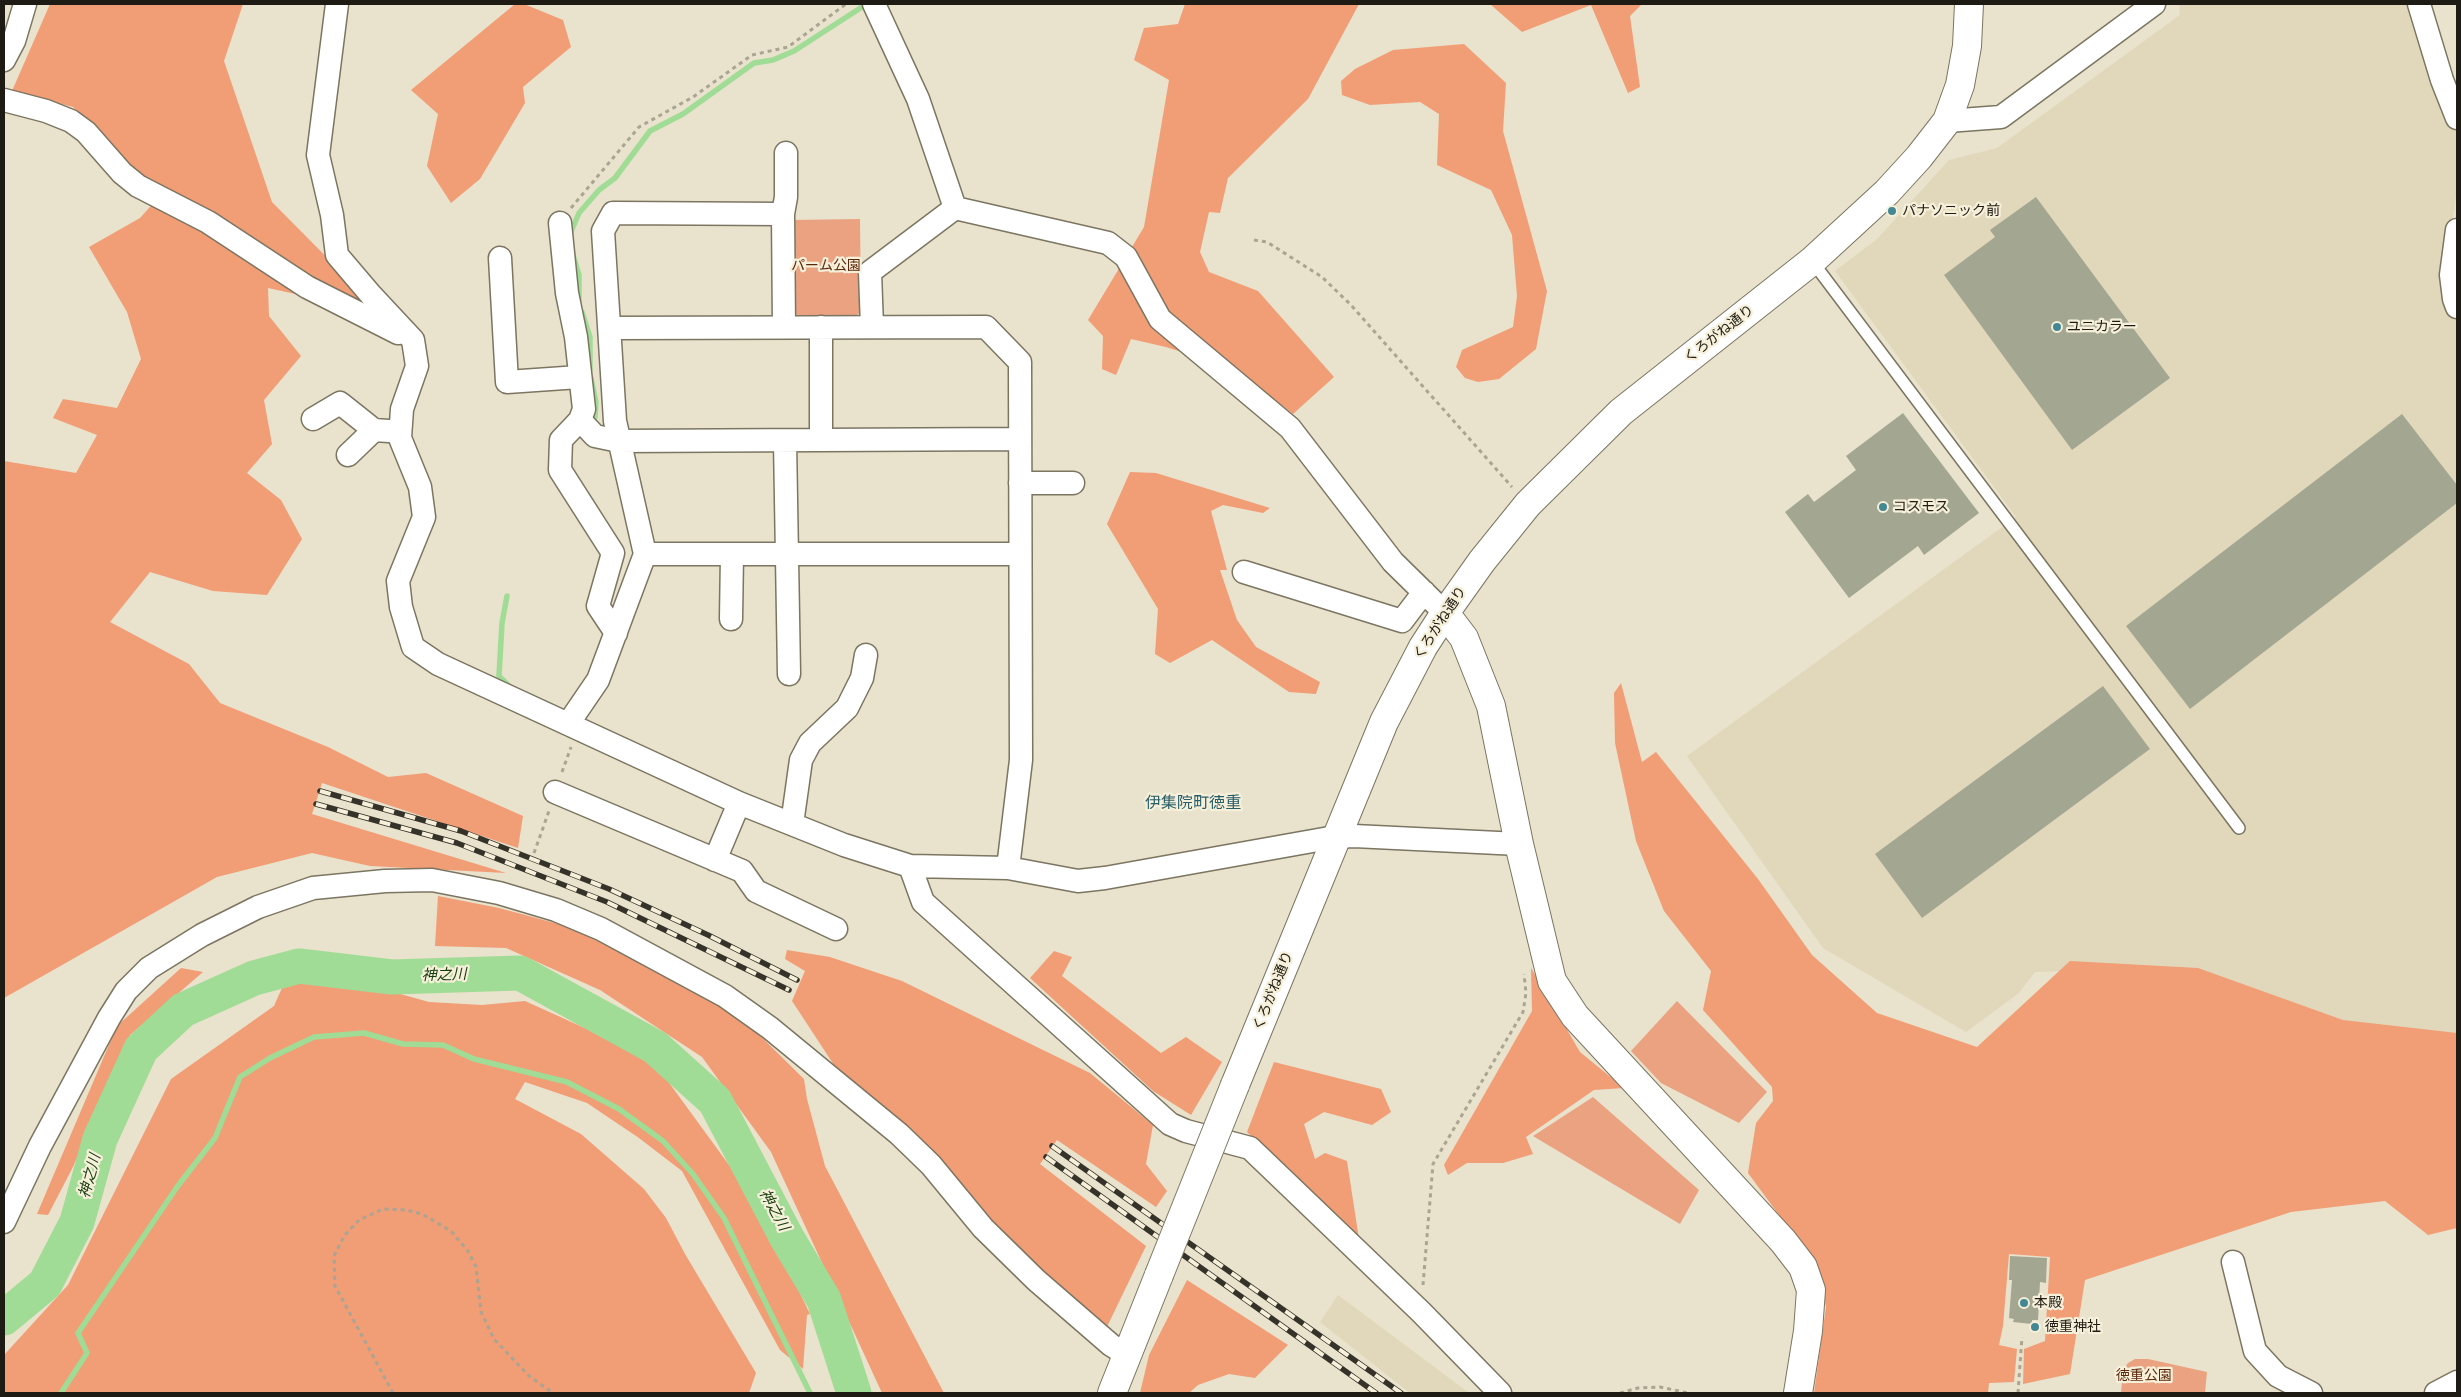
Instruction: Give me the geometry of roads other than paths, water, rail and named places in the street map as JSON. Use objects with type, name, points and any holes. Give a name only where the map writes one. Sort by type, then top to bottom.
[{"type":"street","points":[[4,60],[14,40],[25,4]]},
{"type":"street","points":[[337,4],[318,155],[332,215],[338,255],[371,296],[412,340],[417,366],[402,409],[400,432],[400,438],[420,487],[424,517],[398,581],[401,607],[413,647],[438,664],[739,803],[844,845],[910,866],[1008,868],[1078,881],[1105,878],[1335,837],[1354,836],[1519,844]]},
{"type":"street","points":[[874,4],[918,99],[955,208]]},
{"type":"street","name":"くろがね通り","points":[[1112,1393],[1335,837],[1384,722],[1404,680],[1445,613],[1492,548],[1528,504],[1621,412],[1812,261],[1887,192],[1919,157],[1948,121],[1960,85],[1967,46],[1969,4]]},
{"type":"street","points":[[1948,121],[2001,118],[2154,4]]},
{"type":"street","points":[[2419,4],[2442,80],[2457,118]]},
{"type":"street","points":[[4,100],[46,111],[71,121],[86,132],[122,173],[138,186],[208,222],[307,287],[412,340]]},
{"type":"street","points":[[784,327],[783,214],[786,197],[786,153]]},
{"type":"street","points":[[872,327],[870,272],[955,208]]},
{"type":"street","points":[[955,208],[1108,244],[1126,256],[1160,319],[1290,428],[1393,562],[1445,613],[1464,638],[1491,706],[1519,844],[1552,981],[1574,1016],[1777,1234],[1803,1267],[1811,1290],[1808,1331],[1798,1393]]},
{"type":"street","points":[[568,724],[598,680],[646,554],[615,421],[603,231],[613,213],[783,214]]},
{"type":"street","points":[[560,223],[567,292],[576,337],[579,377],[587,428]]},
{"type":"street","points":[[2457,230],[2451,274],[2454,299],[2457,307]]},
{"type":"street","points":[[500,258],[507,382],[579,377]]},
{"type":"street","points":[[821,327],[821,440]]},
{"type":"street","points":[[610,328],[986,327],[1020,362],[1021,760],[1008,868]]},
{"type":"street","points":[[312,419],[340,403],[374,430],[400,432]]},
{"type":"street","points":[[616,633],[598,606],[613,553],[560,470],[561,440],[587,428],[619,442],[1020,440]]},
{"type":"street","points":[[348,455],[374,430]]},
{"type":"street","points":[[785,441],[789,674]]},
{"type":"street","points":[[1020,483],[1073,483]]},
{"type":"street","points":[[646,554],[1020,554]]},
{"type":"street","points":[[731,620],[732,554]]},
{"type":"street","points":[[1244,572],[1402,621],[1424,592]]},
{"type":"street","points":[[792,824],[801,760],[810,743],[847,708],[862,678],[866,656]]},
{"type":"street","points":[[555,792],[742,872],[756,891],[836,929]]},
{"type":"street","points":[[715,860],[739,803]]},
{"type":"street","points":[[910,866],[923,902],[1170,1124],[1186,1131],[1250,1148],[1421,1312],[1500,1393]]},
{"type":"street","points":[[4,1222],[40,1146],[109,1018],[126,991],[149,968],[202,935],[258,908],[313,888],[385,881],[432,880],[499,893],[556,910],[601,929],[725,996],[770,1028],[899,1134],[931,1165],[983,1228],[1036,1280],[1110,1345],[1127,1355]]},
{"type":"street","points":[[2233,1262],[2256,1351],[2278,1376],[2311,1393]]},
{"type":"street","points":[[2436,1393],[2457,1382]]},
{"type":"lane","points":[[1812,261],[2239,828]]},
{"type":"waterway","points":[[570,234],[579,213],[599,190],[615,178],[650,131],[683,114],[754,63],[773,60],[794,51],[862,7]]},
{"type":"waterway","points":[[573,255],[579,275],[579,301]]},
{"type":"waterway","points":[[582,312],[590,337],[590,369]]},
{"type":"waterway","points":[[591,378],[596,402],[595,417],[591,425]]},
{"type":"waterway","points":[[507,596],[502,623],[499,676],[509,686]]},
{"type":"waterway","name":"神之川","points":[[4,1318],[45,1284],[77,1222],[100,1139],[141,1049],[183,1010],[254,978],[299,966],[392,977],[520,973],[655,1047],[715,1101],[787,1238],[824,1300],[854,1393]]},
{"type":"waterway","points":[[61,1393],[87,1353],[78,1333],[177,1187],[215,1138],[240,1077],[270,1058],[314,1037],[364,1033],[403,1044],[443,1045],[474,1059],[567,1082],[619,1109],[663,1141],[693,1174],[724,1218],[810,1393]]},
{"type":"railway","points":[[320,791],[461,831],[609,889],[708,935],[797,980]]},
{"type":"railway","points":[[316,804],[457,843],[607,902],[789,990]]},
{"type":"railway","points":[[1052,1146],[1401,1393]]},
{"type":"railway","points":[[1046,1157],[1376,1393]]},
{"type":"place","name":"パナソニック前","points":[[1892,211]]},
{"type":"place","name":"ユニカラー","points":[[2057,327]]},
{"type":"place","name":"コスモス","points":[[1883,507]]},
{"type":"place","name":"本殿","points":[[2024,1303]]},
{"type":"place","name":"徳重神社","points":[[2035,1327]]},
{"type":"district","name":"伊集院町徳重","points":[[1193,803]]},
{"type":"park label","name":"パーム公園","points":[[826,266]]},
{"type":"park label","name":"徳重公園","points":[[2144,1376]]}]
